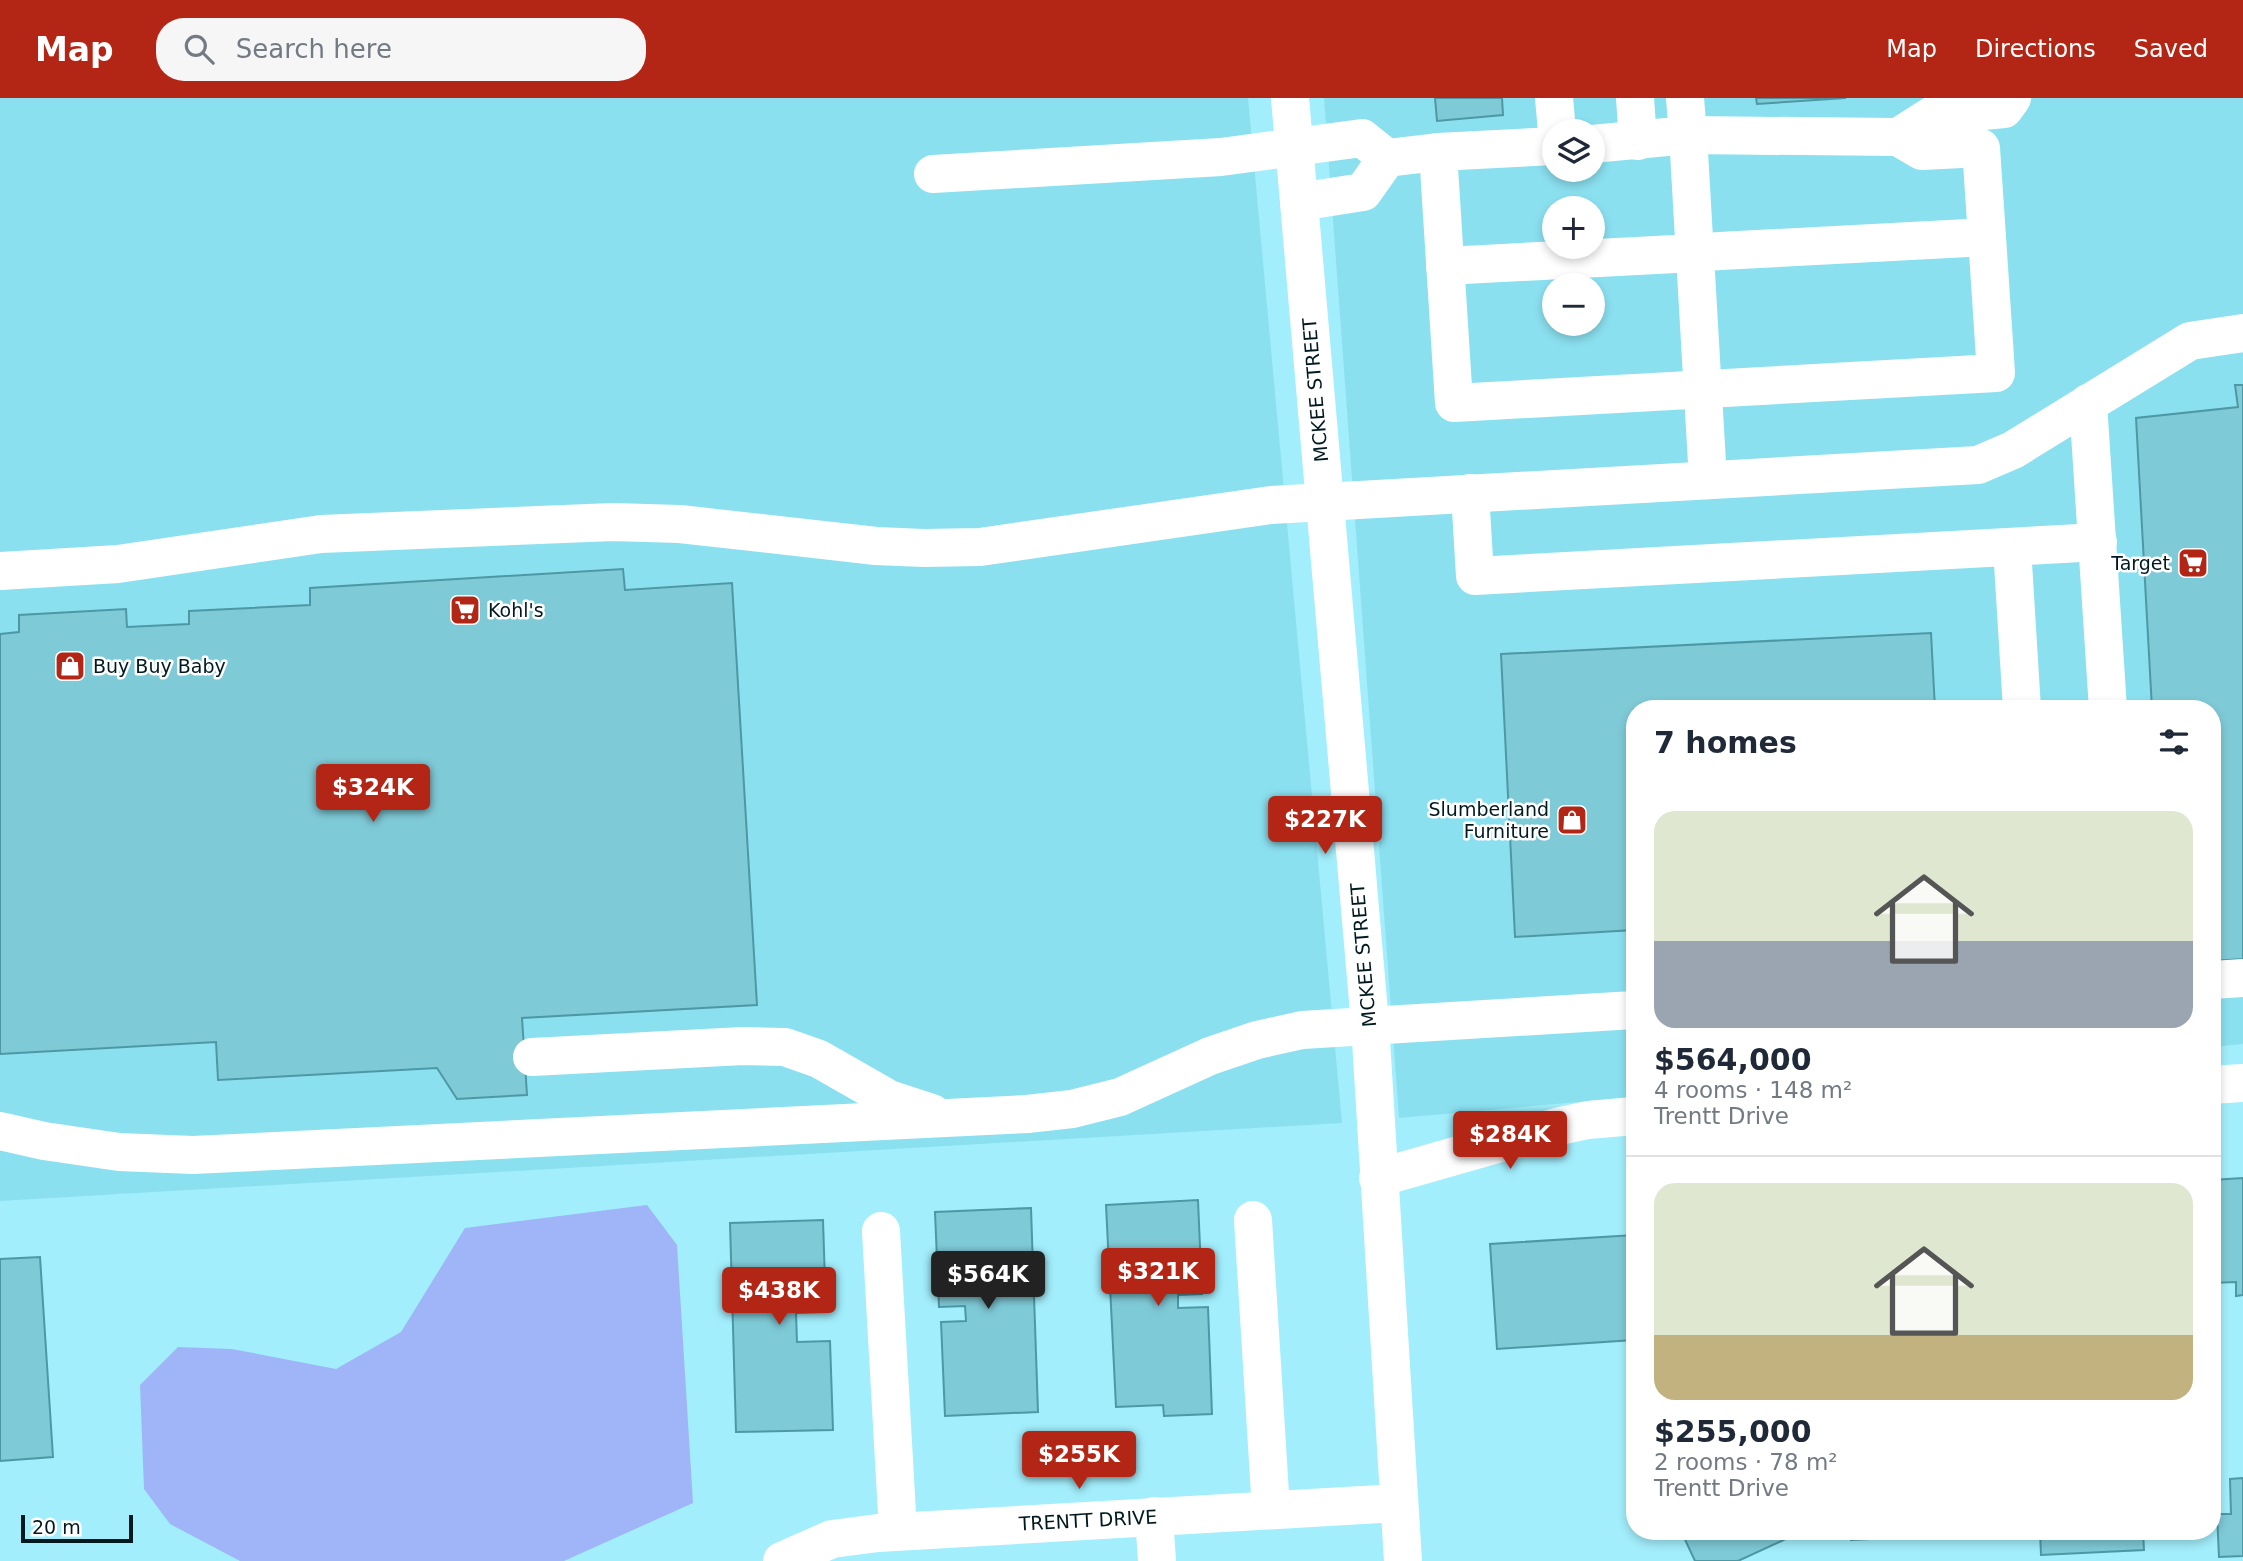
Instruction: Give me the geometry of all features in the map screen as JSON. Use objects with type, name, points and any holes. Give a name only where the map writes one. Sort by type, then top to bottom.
[{"type":"street","name":"MCKEE STREET","points":[[1290,98],[1370,1024],[1403,1561]]},
{"type":"street","points":[[1554,98],[1556,119]]},
{"type":"street","points":[[1635,98],[1638,141]]},
{"type":"street","points":[[1685,98],[1708,480]]},
{"type":"street","points":[[1898,137],[1931,116],[2004,109],[2012,98]]},
{"type":"street","points":[[1438,152],[1454,403],[1996,373],[1981,148],[1922,151],[1898,137],[1688,135],[1605,143]]},
{"type":"street","points":[[933,174],[1221,157],[1362,138],[1387,158],[1438,152],[1542,147]]},
{"type":"street","points":[[1299,202],[1363,191],[1387,158]]},
{"type":"street","points":[[1445,266],[1987,237]]},
{"type":"street","points":[[0,571],[118,564],[321,534],[613,522],[728,528],[876,546],[966,548],[1271,505],[1325,500],[1978,465],[2013,450],[2190,341],[2243,333]]},
{"type":"street","points":[[2088,403],[2107,700]]},
{"type":"street","points":[[1470,493],[1475,576],[2098,542]]},
{"type":"street","points":[[2012,547],[2021,700]]},
{"type":"street","points":[[2221,979],[2243,978]]},
{"type":"street","points":[[0,1130],[44,1141],[119,1152],[193,1155],[969,1118],[1072,1109],[1120,1097],[1210,1056],[1257,1040],[1302,1030],[1626,1010]]},
{"type":"street","points":[[532,1057],[743,1046],[785,1047],[819,1059],[889,1099],[926,1112],[969,1118]]},
{"type":"street","points":[[2221,1084],[2243,1083]]},
{"type":"street","points":[[1378,1178],[1560,1126],[1626,1117]]},
{"type":"street","points":[[1252,1220],[1271,1510]]},
{"type":"street","points":[[880,1231],[898,1531]]},
{"type":"street","name":"TRENTT DRIVE","points":[[782,1561],[832,1539],[898,1531],[1398,1503]]},
{"type":"street","points":[[1154,1516],[1157,1561]]},
{"type":"shaded area","points":[[0,98],[1248,98],[1342,1123],[0,1201]]},
{"type":"shaded area","points":[[1324,98],[2243,98],[2243,1044],[2221,1046],[2221,700],[1626,700],[1626,1098],[1399,1118]]},
{"type":"shaded area","points":[[647,1205],[677,1245],[693,1503],[564,1561],[240,1561],[170,1524],[144,1489],[140,1385],[178,1347],[232,1349],[336,1369],[401,1332],[465,1228]]},
{"type":"building","points":[[1435,98],[1502,98],[1503,115],[1437,121]]},
{"type":"building","points":[[1756,98],[1846,98],[1757,104]]},
{"type":"building","name":"Target","points":[[2235,385],[2243,385],[2243,959],[2221,960],[2221,700],[2152,700],[2136,418],[2238,407]]},
{"type":"building","points":[[623,569],[625,590],[732,583],[757,1005],[522,1018],[527,1095],[457,1099],[437,1068],[218,1080],[216,1042],[0,1054],[0,634],[19,632],[19,615],[126,609],[127,627],[189,624],[189,611],[310,605],[310,588]]},
{"type":"building","name":"Slumberland Furniture","points":[[1931,633],[1935,700],[1626,700],[1626,930],[1515,937],[1501,654]]},
{"type":"building","points":[[2243,1178],[2243,1295],[2236,1296],[2236,1282],[2221,1283],[2221,1179]]},
{"type":"building","points":[[1198,1200],[1202,1294],[1178,1295],[1178,1308],[1208,1307],[1212,1414],[1164,1416],[1163,1405],[1116,1407],[1106,1205]]},
{"type":"building","points":[[1031,1208],[1038,1412],[945,1416],[941,1322],[966,1321],[965,1306],[939,1307],[935,1212]]},
{"type":"building","points":[[823,1220],[826,1312],[796,1313],[797,1342],[830,1341],[833,1430],[736,1432],[730,1223]]},
{"type":"building","points":[[1626,1236],[1626,1341],[1497,1349],[1490,1244]]},
{"type":"building","points":[[40,1257],[53,1457],[0,1461],[0,1259]]},
{"type":"building","points":[[2243,1478],[2243,1556],[2219,1557],[2221,1514],[2231,1514],[2230,1479]]},
{"type":"building","points":[[1685,1540],[1784,1540],[1738,1561],[1695,1561]]},
{"type":"building","points":[[2040,1540],[2143,1540],[2144,1550],[2041,1555]]},
{"type":"place","name":"Target","points":[[2193,563]]},
{"type":"place","name":"Kohl's","points":[[465,610]]},
{"type":"place","name":"Buy Buy Baby","points":[[70,666]]},
{"type":"place","name":"Slumberland Furniture","points":[[1572,820]]}]
